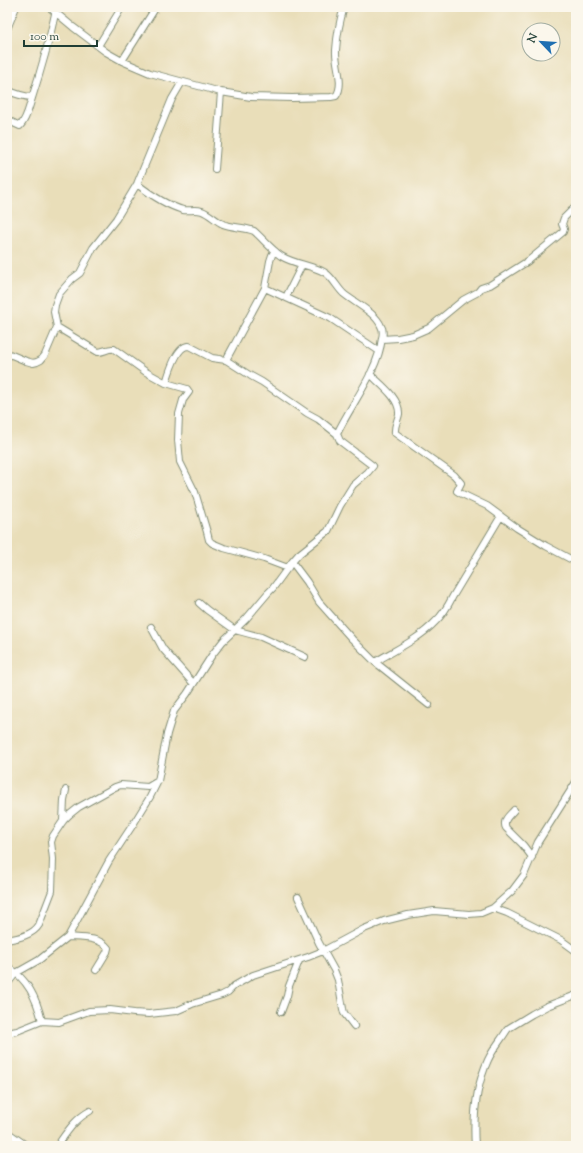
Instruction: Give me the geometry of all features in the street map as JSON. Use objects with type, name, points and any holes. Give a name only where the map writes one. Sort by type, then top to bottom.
[{"type":"street","points":[[7,29],[16,7]]},
{"type":"street","points":[[48,7],[106,52],[122,61],[150,73],[221,92],[251,97],[285,98],[336,96],[340,88],[336,51],[344,7]]},
{"type":"street","points":[[98,46],[122,7]]},
{"type":"street","points":[[122,61],[156,7]]},
{"type":"street","points":[[7,120],[20,126],[28,112],[56,14]]},
{"type":"street","points":[[7,353],[33,363],[41,360],[45,355],[57,327],[54,312],[59,294],[80,273],[93,248],[116,219],[137,184],[172,99],[182,82]]},
{"type":"street","points":[[7,90],[22,96],[32,97]]},
{"type":"street","points":[[215,169],[221,92]]},
{"type":"street","points":[[137,184],[154,197],[174,207],[189,211],[199,210],[222,224],[254,231],[281,256],[326,273],[343,293],[363,307],[382,326],[382,339],[375,364],[337,434]]},
{"type":"street","points":[[382,339],[413,335],[425,330],[453,307],[458,306],[463,300],[478,292],[481,288],[490,285],[522,264],[563,232],[564,228],[562,224],[564,218],[576,206]]},
{"type":"street","points":[[226,360],[265,288],[270,261],[275,251]]},
{"type":"street","points":[[286,297],[302,265]]},
{"type":"street","points":[[265,288],[330,318],[379,351]]},
{"type":"street","points":[[57,327],[98,352],[102,352],[110,348],[114,349],[146,372],[166,383],[187,390],[188,392],[182,400],[179,414],[178,440],[180,462],[195,492],[208,532],[209,540],[212,543],[224,548],[290,565],[307,582],[319,602],[352,639],[375,662],[429,705]]},
{"type":"street","points":[[7,984],[16,973],[45,955],[68,937],[109,861],[148,800],[158,781],[158,774],[170,720],[174,711],[223,641],[256,608],[299,554],[328,531],[340,506],[353,485],[373,466],[340,441],[337,434],[318,419],[307,414],[262,382],[226,360],[212,358],[189,346],[186,346],[182,348],[173,363],[166,383]]},
{"type":"street","points":[[370,374],[397,402],[399,414],[395,429],[396,433],[454,475],[461,482],[457,491],[460,494],[487,506],[518,528],[575,560]]},
{"type":"street","points":[[375,662],[409,642],[436,622],[446,609],[501,516]]},
{"type":"street","points":[[199,602],[207,610],[235,630],[261,637],[305,657]]},
{"type":"street","points":[[151,627],[163,648],[193,683]]},
{"type":"street","points":[[7,940],[20,937],[37,929],[39,925],[52,891],[52,836],[63,821],[79,807],[115,787],[121,785],[148,787],[158,781]]},
{"type":"street","points":[[7,1034],[42,1021],[59,1022],[89,1012],[110,1010],[149,1014],[176,1011],[192,1004],[222,995],[253,975],[298,961],[323,951],[374,924],[396,918],[434,911],[469,914],[480,913],[494,908],[512,891],[524,875],[538,842],[574,790],[576,782]]},
{"type":"street","points":[[63,821],[63,808],[66,790]]},
{"type":"street","points":[[514,810],[505,820],[504,825],[532,857]]},
{"type":"street","points":[[298,897],[338,980],[344,1013],[354,1026]]},
{"type":"street","points":[[494,908],[561,940],[576,951]]},
{"type":"street","points":[[68,937],[95,940],[108,948],[96,970]]},
{"type":"street","points":[[281,1012],[298,961]]},
{"type":"street","points":[[7,966],[16,973],[33,993],[42,1021]]},
{"type":"street","points":[[475,1146],[474,1115],[478,1091],[488,1061],[507,1030],[547,1006],[576,995]]},
{"type":"street","points":[[57,1146],[72,1124],[90,1111]]},
{"type":"street","points":[[7,1132],[27,1146]]}]
